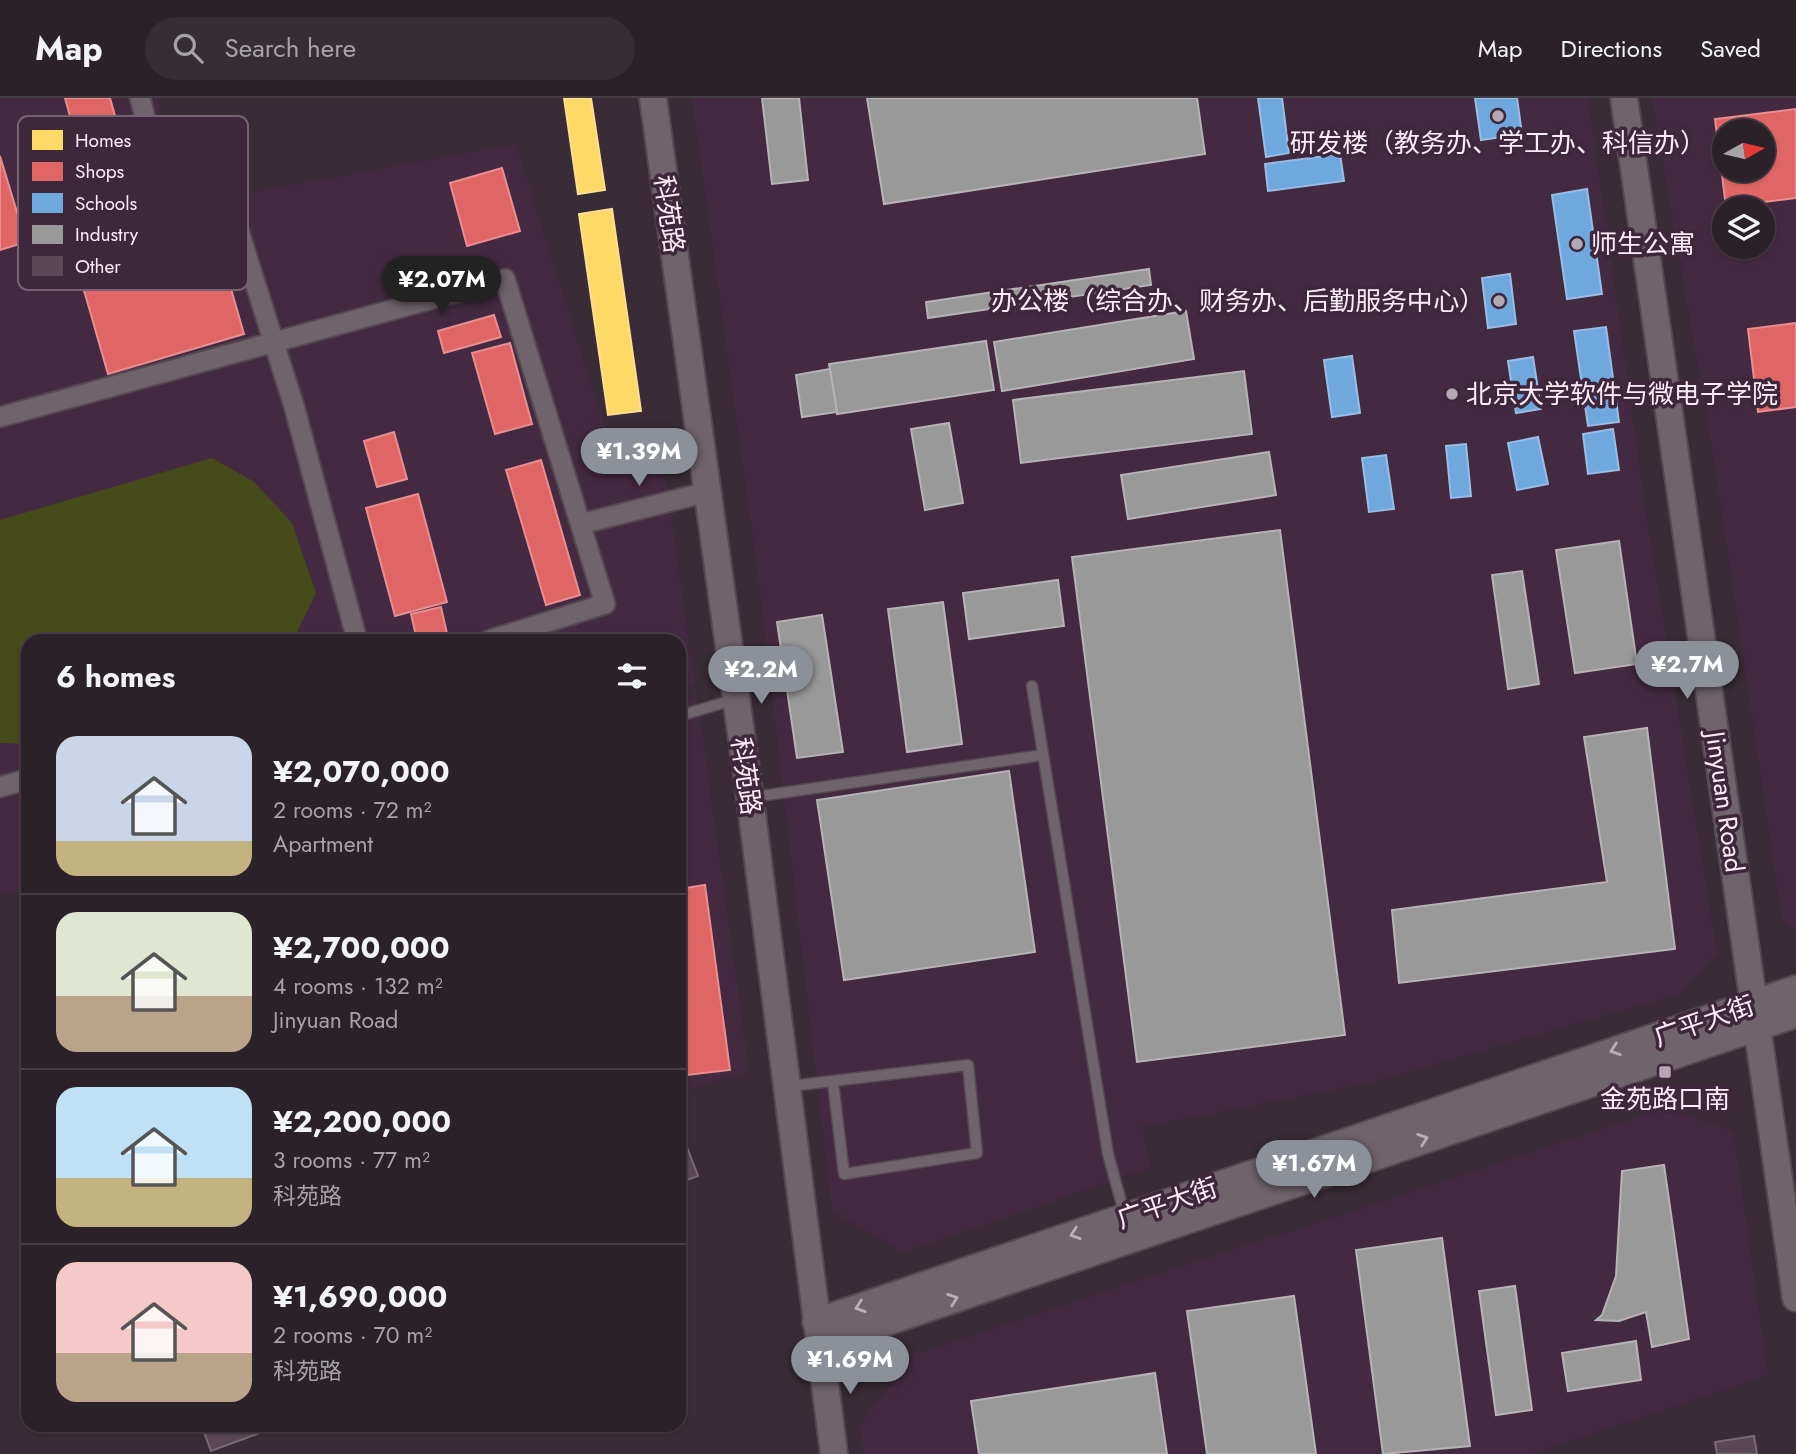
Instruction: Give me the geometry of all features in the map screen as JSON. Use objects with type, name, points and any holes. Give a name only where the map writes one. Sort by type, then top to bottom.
[{"type":"street","points":[[140,98],[145,116]]},
{"type":"street","name":"科苑路","points":[[653,98],[750,798],[834,1454]]},
{"type":"street","name":"Jinyuan Road","points":[[1624,98],[1796,1298]]},
{"type":"street","points":[[248,261],[355,634]]},
{"type":"street","points":[[0,417],[273,340],[505,279],[605,604],[510,634]]},
{"type":"street","points":[[581,524],[707,492]]},
{"type":"street","points":[[0,787],[21,781]]},
{"type":"street","name":"广平大街","points":[[817,1333],[1756,1015],[1796,989]]},
{"type":"street","name":"广平大街","points":[[1756,1015],[1796,1014]]},
{"type":"lane","points":[[1032,686],[1108,1154],[1128,1227]]},
{"type":"lane","points":[[686,714],[736,699]]},
{"type":"lane","points":[[750,798],[1043,755]]},
{"type":"lane","points":[[786,1086],[968,1065],[977,1153],[844,1174],[833,1082]]},
{"type":"shaded area","points":[[0,98],[157,98],[161,116],[18,116],[18,290],[248,290],[248,193],[516,144],[612,451],[661,443],[695,685],[686,688],[686,634],[21,634],[21,890],[0,896]]},
{"type":"shaded area","points":[[692,98],[1588,98],[1646,512],[1717,954],[1680,994],[1374,1082],[1142,1127],[1151,1168],[903,1252],[832,1211],[759,583]]},
{"type":"shaded area","points":[[1652,98],[1796,98],[1796,929],[1782,920],[1716,474]]},
{"type":"shaded area","points":[[697,696],[749,1071],[686,1091],[686,698]]},
{"type":"shaded area","points":[[1670,1107],[1734,1133],[1768,1376],[1533,1454],[864,1454],[860,1426],[914,1354]]},
{"type":"green space","points":[[212,458],[254,482],[292,523],[316,593],[296,634],[21,634],[21,744],[0,743],[0,520]]},
{"type":"building: Homes","points":[[564,98],[591,98],[605,190],[578,194]]},
{"type":"building: Homes","points":[[612,209],[641,411],[608,415],[579,214]]},
{"type":"building: Shops","points":[[65,98],[110,98],[115,116],[70,116]]},
{"type":"building: Shops","points":[[1796,109],[1796,198],[1775,201],[1775,196],[1725,196],[1723,182],[1775,182],[1775,119],[1715,119]]},
{"type":"building: Shops","points":[[0,156],[18,216],[18,244],[0,250]]},
{"type":"building: Shops","points":[[502,168],[520,231],[467,246],[450,183]]},
{"type":"building: Shops","points":[[84,290],[231,290],[244,334],[108,374]]},
{"type":"building: Shops","points":[[494,315],[501,337],[444,353],[438,331]]},
{"type":"building: Shops","points":[[1796,323],[1796,407],[1758,412],[1748,329]]},
{"type":"building: Shops","points":[[510,343],[532,424],[495,434],[472,353]]},
{"type":"building: Shops","points":[[394,432],[407,479],[377,487],[364,441]]},
{"type":"building: Shops","points":[[541,460],[580,595],[546,605],[506,470]]},
{"type":"building: Shops","points":[[418,494],[447,602],[395,616],[366,508]]},
{"type":"building: Shops","points":[[441,607],[447,634],[416,634],[411,614]]},
{"type":"building: Shops","points":[[705,885],[730,1070],[686,1075],[686,888]]},
{"type":"building: Schools","points":[[1258,98],[1282,98],[1289,153],[1266,157]]},
{"type":"building: Schools","name":"研发楼（教务办、学工办、科信办）","points":[[1475,98],[1517,98],[1522,134],[1481,140]]},
{"type":"building: Schools","points":[[1340,154],[1344,181],[1268,191],[1265,164]]},
{"type":"building: Schools","name":"师生公寓","points":[[1587,189],[1602,294],[1567,299],[1552,195]]},
{"type":"building: Schools","name":"办公楼（综合办、财务办、后勤服务中心）","points":[[1510,274],[1516,324],[1488,328],[1482,278]]},
{"type":"building: Schools","points":[[1606,327],[1619,422],[1588,426],[1574,331]]},
{"type":"building: Schools","points":[[1352,356],[1360,413],[1332,417],[1324,360]]},
{"type":"building: Schools","points":[[1533,357],[1541,409],[1516,413],[1508,361]]},
{"type":"building: Schools","points":[[1613,429],[1619,470],[1588,474],[1583,434]]},
{"type":"building: Schools","points":[[1538,437],[1548,484],[1517,490],[1508,443]]},
{"type":"building: Schools","points":[[1466,444],[1471,496],[1451,498],[1446,446]]},
{"type":"building: Schools","points":[[1386,455],[1394,509],[1369,512],[1362,458]]},
{"type":"building: Industry","points":[[762,98],[799,98],[808,180],[772,184]]},
{"type":"building: Industry","points":[[867,98],[1197,98],[1205,154],[884,204]]},
{"type":"building: Industry","points":[[1149,269],[1151,285],[928,318],[926,302]]},
{"type":"building: Industry","points":[[1186,311],[1194,359],[1002,391],[994,342]]},
{"type":"building: Industry","points":[[986,341],[994,390],[837,414],[829,364]]},
{"type":"building: Industry","points":[[830,369],[837,412],[802,417],[796,375]]},
{"type":"building: Industry","points":[[1244,371],[1252,434],[1021,463],[1013,400]]},
{"type":"building: Industry","points":[[949,423],[963,503],[925,510],[911,429]]},
{"type":"building: Industry","points":[[1269,452],[1276,495],[1128,519],[1121,475]]},
{"type":"building: Industry","points":[[1280,530],[1345,1035],[1137,1062],[1072,557]]},
{"type":"building: Industry","points":[[1619,541],[1637,664],[1575,673],[1556,550]]},
{"type":"building: Industry","points":[[1522,571],[1539,684],[1508,689],[1492,575]]},
{"type":"building: Industry","points":[[1058,580],[1064,626],[969,639],[963,593]]},
{"type":"building: Industry","points":[[943,602],[962,744],[907,752],[888,609]]},
{"type":"building: Industry","points":[[822,615],[843,752],[797,758],[777,622]]},
{"type":"building: Industry","points":[[1647,728],[1675,949],[1399,983],[1392,910],[1607,882],[1584,737]]},
{"type":"building: Industry","points":[[1009,771],[1035,952],[844,980],[817,800]]},
{"type":"building: Industry","points":[[1664,1165],[1689,1339],[1652,1347],[1646,1312],[1619,1321],[1596,1320],[1602,1315],[1616,1276],[1622,1171]]},
{"type":"building: Industry","points":[[1442,1238],[1470,1446],[1383,1454],[1356,1250]]},
{"type":"building: Industry","points":[[1515,1286],[1532,1410],[1496,1415],[1479,1291]]},
{"type":"building: Industry","points":[[1294,1296],[1316,1454],[1207,1454],[1187,1311]]},
{"type":"building: Industry","points":[[1636,1341],[1641,1380],[1568,1391],[1562,1353]]},
{"type":"building: Industry","points":[[1155,1373],[1167,1454],[979,1454],[971,1401]]},
{"type":"building: Other","points":[[686,1144],[698,1176],[686,1180]]},
{"type":"building: Other","points":[[204,1432],[262,1432],[211,1451]]},
{"type":"building: Other","points":[[1754,1436],[1757,1454],[1717,1454],[1715,1442]]},
{"type":"place","name":"研发楼（教务办、学工办、科信办）","points":[[1498,116]]},
{"type":"place","name":"师生公寓","points":[[1577,244]]},
{"type":"place","name":"办公楼（综合办、财务办、后勤服务中心）","points":[[1499,301]]},
{"type":"place","name":"北京大学软件与微电子学院","points":[[1452,394]]},
{"type":"place","name":"金苑路口南","points":[[1665,1072]]}]
